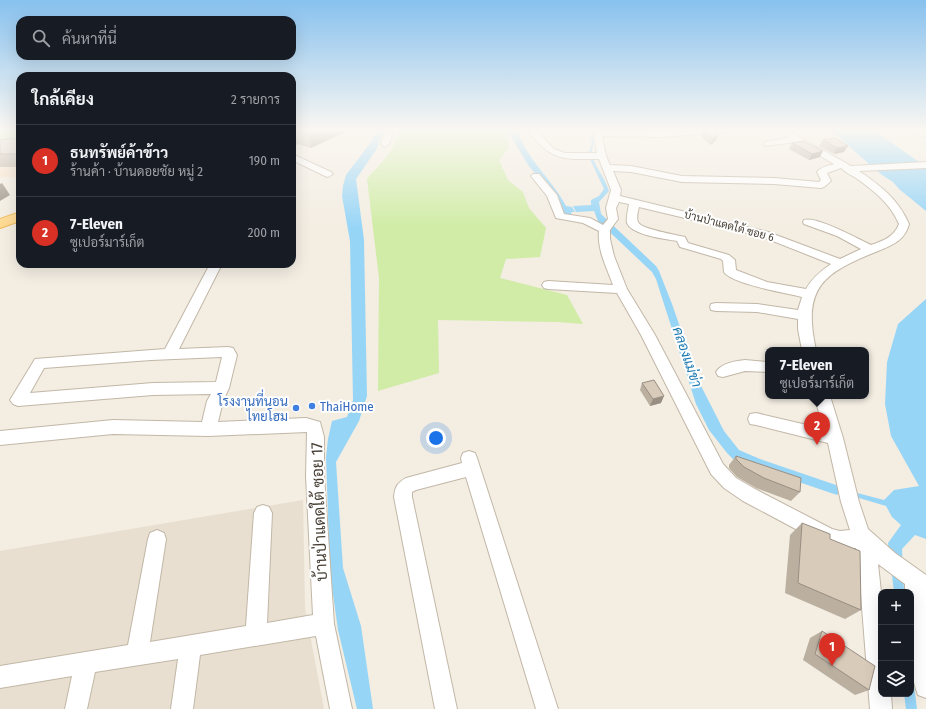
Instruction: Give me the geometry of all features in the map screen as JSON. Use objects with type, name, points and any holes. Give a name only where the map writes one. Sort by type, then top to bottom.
[{"type":"main road","points":[[0,215],[16,209]]},
{"type":"main road","points":[[0,224],[16,218]]},
{"type":"street","points":[[303,162],[328,174]]},
{"type":"street","points":[[600,162],[606,168],[615,186],[615,198],[611,208],[607,229],[608,256],[621,289],[648,335],[712,460],[723,477],[749,495],[829,537],[844,540],[864,539]]},
{"type":"street","points":[[808,347],[804,330],[803,315],[809,294],[822,276],[839,263],[897,237],[903,229],[903,219],[898,210],[883,194],[836,162]]},
{"type":"street","points":[[606,168],[638,170],[682,179],[774,181],[821,185],[826,181],[822,172],[826,169],[844,167],[862,168],[926,165]]},
{"type":"street","points":[[536,176],[552,195],[560,216],[573,217],[587,221],[590,230],[607,229]]},
{"type":"street","name":"บ้านป่าแดดใต้ ซอย 6","points":[[615,198],[764,234],[839,263]]},
{"type":"street","points":[[634,202],[632,222],[634,228],[645,232],[680,239],[684,245],[725,257],[728,260],[730,272],[733,274],[765,285],[809,294]]},
{"type":"street","points":[[808,222],[841,234],[870,250]]},
{"type":"street","points":[[169,355],[214,268]]},
{"type":"street","points":[[548,285],[621,289]]},
{"type":"street","points":[[716,307],[757,308],[803,315]]},
{"type":"street","points":[[208,429],[215,401],[222,388],[230,356],[228,352],[151,355],[40,363],[18,400],[153,389],[222,388]]},
{"type":"street","points":[[723,372],[732,367],[741,365],[765,367]]},
{"type":"street","points":[[823,399],[835,438],[848,494],[860,534],[888,560],[921,583],[915,600],[925,677]]},
{"type":"street","points":[[756,419],[835,438]]},
{"type":"street","name":"บ้านป่าแดดใต้ ซอย 17","points":[[0,438],[113,428],[208,429],[306,425],[314,427],[316,436],[315,476],[324,624]]},
{"type":"street","points":[[446,709],[402,497],[404,488],[412,483],[470,463],[547,709]]},
{"type":"street","points":[[256,636],[263,513]]},
{"type":"street","points":[[137,655],[157,539]]},
{"type":"street","points":[[864,539],[869,569],[881,709]]},
{"type":"street","points":[[0,677],[324,624],[341,709]]},
{"type":"street","points":[[182,709],[190,646]]},
{"type":"street","points":[[76,709],[86,663]]},
{"type":"shaded area","points":[[0,162],[16,162],[16,178],[0,177]]},
{"type":"shaded area","points":[[303,500],[305,608],[324,709],[0,709],[0,551]]},
{"type":"green space","points":[[382,162],[500,162],[508,180],[523,192],[529,208],[546,228],[540,257],[506,259],[500,278],[567,295],[583,324],[557,322],[438,320],[439,373],[378,391],[379,278],[367,179]]},
{"type":"water","points":[[356,162],[368,162],[356,179],[364,240],[367,396],[359,421],[336,462],[343,568],[361,626],[373,709],[357,709],[338,630],[330,573],[326,457],[328,439],[332,421],[347,417],[353,400],[350,241],[342,196],[346,175]]},
{"type":"water","points":[[526,162],[535,162],[566,206],[572,207],[575,212],[571,212],[572,216],[560,215],[544,184]]},
{"type":"water","name":"คลองแม่ข่า","points":[[591,162],[595,162],[609,191],[599,202],[601,214],[656,266],[659,271],[700,384],[724,431],[739,450],[760,459],[836,485],[838,488],[884,500],[894,490],[919,486],[891,436],[885,404],[887,362],[898,324],[926,299],[926,539],[915,535],[902,549],[904,589],[894,589],[888,543],[901,525],[892,517],[886,506],[839,492],[837,495],[734,460],[709,430],[696,404],[656,279],[652,272],[598,221],[594,211],[576,212],[573,206],[591,205],[591,200],[599,196],[604,189]]},
{"type":"water","points":[[867,162],[919,162],[926,167],[926,211],[899,189],[893,182]]},
{"type":"water","points":[[914,686],[917,709],[906,709],[904,697],[914,697]]},
{"type":"building","points":[[654,380],[664,396],[653,399],[642,383]]},
{"type":"building","points":[[736,456],[801,478],[800,492],[764,478],[744,467],[736,459]]},
{"type":"building","points":[[802,523],[830,534],[830,539],[860,551],[861,610],[798,583]]},
{"type":"building","points":[[822,631],[875,666],[869,690],[815,654]]},
{"type":"place","name":"ThaiHome","points":[[312,406]]},
{"type":"place","name":"โรงงานที่นอน ไทยโฮม","points":[[296,408]]},
{"type":"place","name":"7-Eleven","points":[[817,445]]},
{"type":"place","name":"ธนทรัพย์ค้าข้าว","points":[[832,666]]}]
